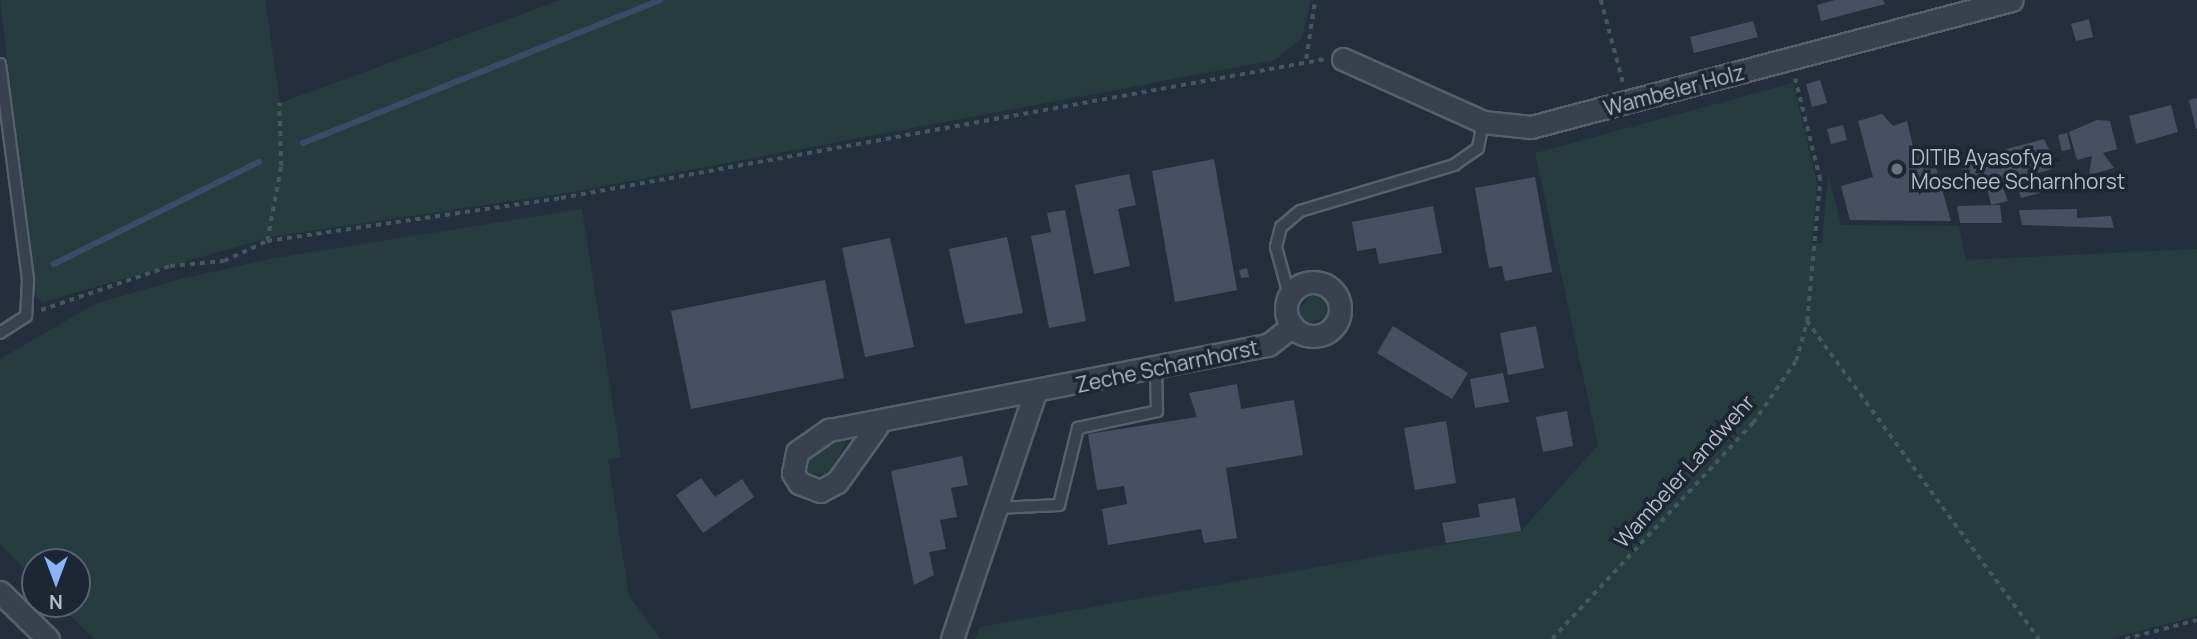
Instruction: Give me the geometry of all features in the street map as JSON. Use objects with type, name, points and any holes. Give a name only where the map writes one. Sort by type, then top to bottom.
[{"type":"street","name":"Wambeler Holz","points":[[1343,59],[1483,122],[1531,127],[2012,0]]},
{"type":"street","points":[[1305,283],[1324,284],[1341,307],[1328,333],[1308,336],[1292,326],[1289,295],[1305,283]]},
{"type":"street","name":"Zeche Scharnhorst","points":[[877,426],[1268,345],[1292,326]]},
{"type":"street","points":[[952,639],[1035,393]]},
{"type":"street","points":[[0,592],[48,639]]},
{"type":"lane","points":[[0,64],[28,280],[26,316],[0,333]]},
{"type":"lane","points":[[1289,295],[1276,247],[1281,227],[1300,211],[1454,165],[1478,148],[1483,122]]},
{"type":"lane","points":[[997,508],[1059,505],[1078,428],[1157,411],[1156,368]]},
{"type":"path","points":[[1306,58],[1315,0]]},
{"type":"path","points":[[1601,0],[1623,82]]},
{"type":"path","points":[[26,316],[170,266],[224,261],[267,241],[561,198],[1306,58],[1343,59]]},
{"type":"path","name":"Wambeler Landwehr","points":[[1552,639],[1754,423],[1796,361],[1807,321],[1820,180],[1790,60]]},
{"type":"path","points":[[267,241],[281,166],[279,103]]},
{"type":"path","points":[[1807,321],[2039,639]]},
{"type":"path","points":[[2125,639],[2197,620]]},
{"type":"green space","points":[[0,0],[265,0],[280,103],[560,0],[1311,0],[1302,38],[1275,60],[572,192],[271,237],[43,302],[36,298]]},
{"type":"green space","points":[[1793,83],[1817,182],[1812,243],[1822,243],[1828,173],[1841,225],[1959,226],[1966,260],[2197,249],[2197,616],[2110,639],[975,639],[980,627],[1521,531],[1598,445],[1535,153]]},
{"type":"green space","points":[[582,209],[621,457],[608,460],[629,596],[661,639],[94,639],[73,618],[91,618],[91,548],[21,548],[21,565],[0,544],[0,359],[95,304],[173,281],[269,259]]},
{"type":"green space","points":[[1313,291],[1328,297],[1331,315],[1302,327],[1297,313]]},
{"type":"green space","points":[[850,435],[829,475],[808,474],[804,462],[812,449]]},
{"type":"building","points":[[1835,0],[1883,0],[1885,4],[1821,21],[1817,5]]},
{"type":"building","points":[[2089,19],[2093,37],[2076,41],[2071,24]]},
{"type":"building","points":[[1753,21],[1758,37],[1694,53],[1690,37]]},
{"type":"building","points":[[1820,80],[1827,103],[1812,107],[1806,84]]},
{"type":"building","points":[[2197,98],[2197,129],[2196,129],[2189,100]]},
{"type":"building","points":[[2171,105],[2178,132],[2136,144],[2129,116]]},
{"type":"building","name":"DITIB Ayasofya Moschee Scharnhorst","points":[[1882,114],[1893,126],[1907,121],[1915,155],[1931,150],[1951,221],[1850,220],[1841,186],[1873,177],[1858,121]]},
{"type":"building","points":[[2097,120],[2110,121],[2117,149],[2103,153],[2114,168],[2089,175],[2092,156],[2077,160],[2069,132]]},
{"type":"building","points":[[1843,125],[1847,140],[1831,144],[1827,129]]},
{"type":"building","points":[[2067,133],[2071,149],[2062,151],[2058,135]]},
{"type":"building","points":[[2044,139],[2054,159],[2052,169],[2035,174],[2040,193],[2021,198],[2017,182],[2026,176],[2001,183],[2008,201],[1991,205],[1987,187],[1969,191],[1962,183],[1961,161]]},
{"type":"building","points":[[1214,159],[1237,290],[1175,302],[1152,171]]},
{"type":"building","points":[[1129,174],[1136,205],[1118,209],[1130,266],[1094,274],[1075,185]]},
{"type":"building","points":[[1535,177],[1552,272],[1505,281],[1502,266],[1489,268],[1475,188]]},
{"type":"building","points":[[2000,205],[2002,223],[1960,223],[1957,206]]},
{"type":"building","points":[[1433,206],[1442,253],[1379,264],[1376,248],[1357,251],[1352,222]]},
{"type":"building","points":[[2077,209],[2077,218],[2111,216],[2114,228],[2022,225],[2019,210]]},
{"type":"building","points":[[1065,210],[1086,321],[1049,328],[1031,236],[1051,232],[1047,213]]},
{"type":"building","points":[[1007,237],[1023,313],[965,324],[949,249]]},
{"type":"building","points":[[890,238],[914,347],[865,357],[842,248]]},
{"type":"building","points":[[1247,268],[1249,277],[1241,278],[1239,270]]},
{"type":"building","points":[[825,280],[844,378],[691,409],[671,311]]},
{"type":"building","points":[[1393,326],[1468,373],[1452,399],[1377,353]]},
{"type":"building","points":[[1536,326],[1544,368],[1508,375],[1500,333]]},
{"type":"building","points":[[1503,373],[1509,402],[1475,408],[1470,379]]},
{"type":"building","points":[[1237,384],[1241,409],[1294,400],[1303,455],[1226,468],[1237,538],[1204,543],[1201,529],[1108,545],[1102,509],[1127,504],[1124,486],[1097,490],[1088,434],[1197,417],[1189,393]]},
{"type":"building","points":[[1567,411],[1573,446],[1543,452],[1536,417]]},
{"type":"building","points":[[1446,421],[1456,483],[1415,490],[1404,428]]},
{"type":"building","points":[[962,456],[968,485],[951,488],[957,517],[940,520],[946,549],[929,552],[934,575],[914,585],[891,471]]},
{"type":"building","points":[[701,478],[715,497],[742,479],[754,497],[703,533],[676,495]]},
{"type":"building","points":[[1515,498],[1521,531],[1446,543],[1442,523],[1480,517],[1478,504]]},
{"type":"waterway","points":[[303,143],[660,0]]},
{"type":"waterway","points":[[54,264],[259,162]]},
{"type":"place","name":"DITIB Ayasofya Moschee Scharnhorst","points":[[1897,169]]}]
